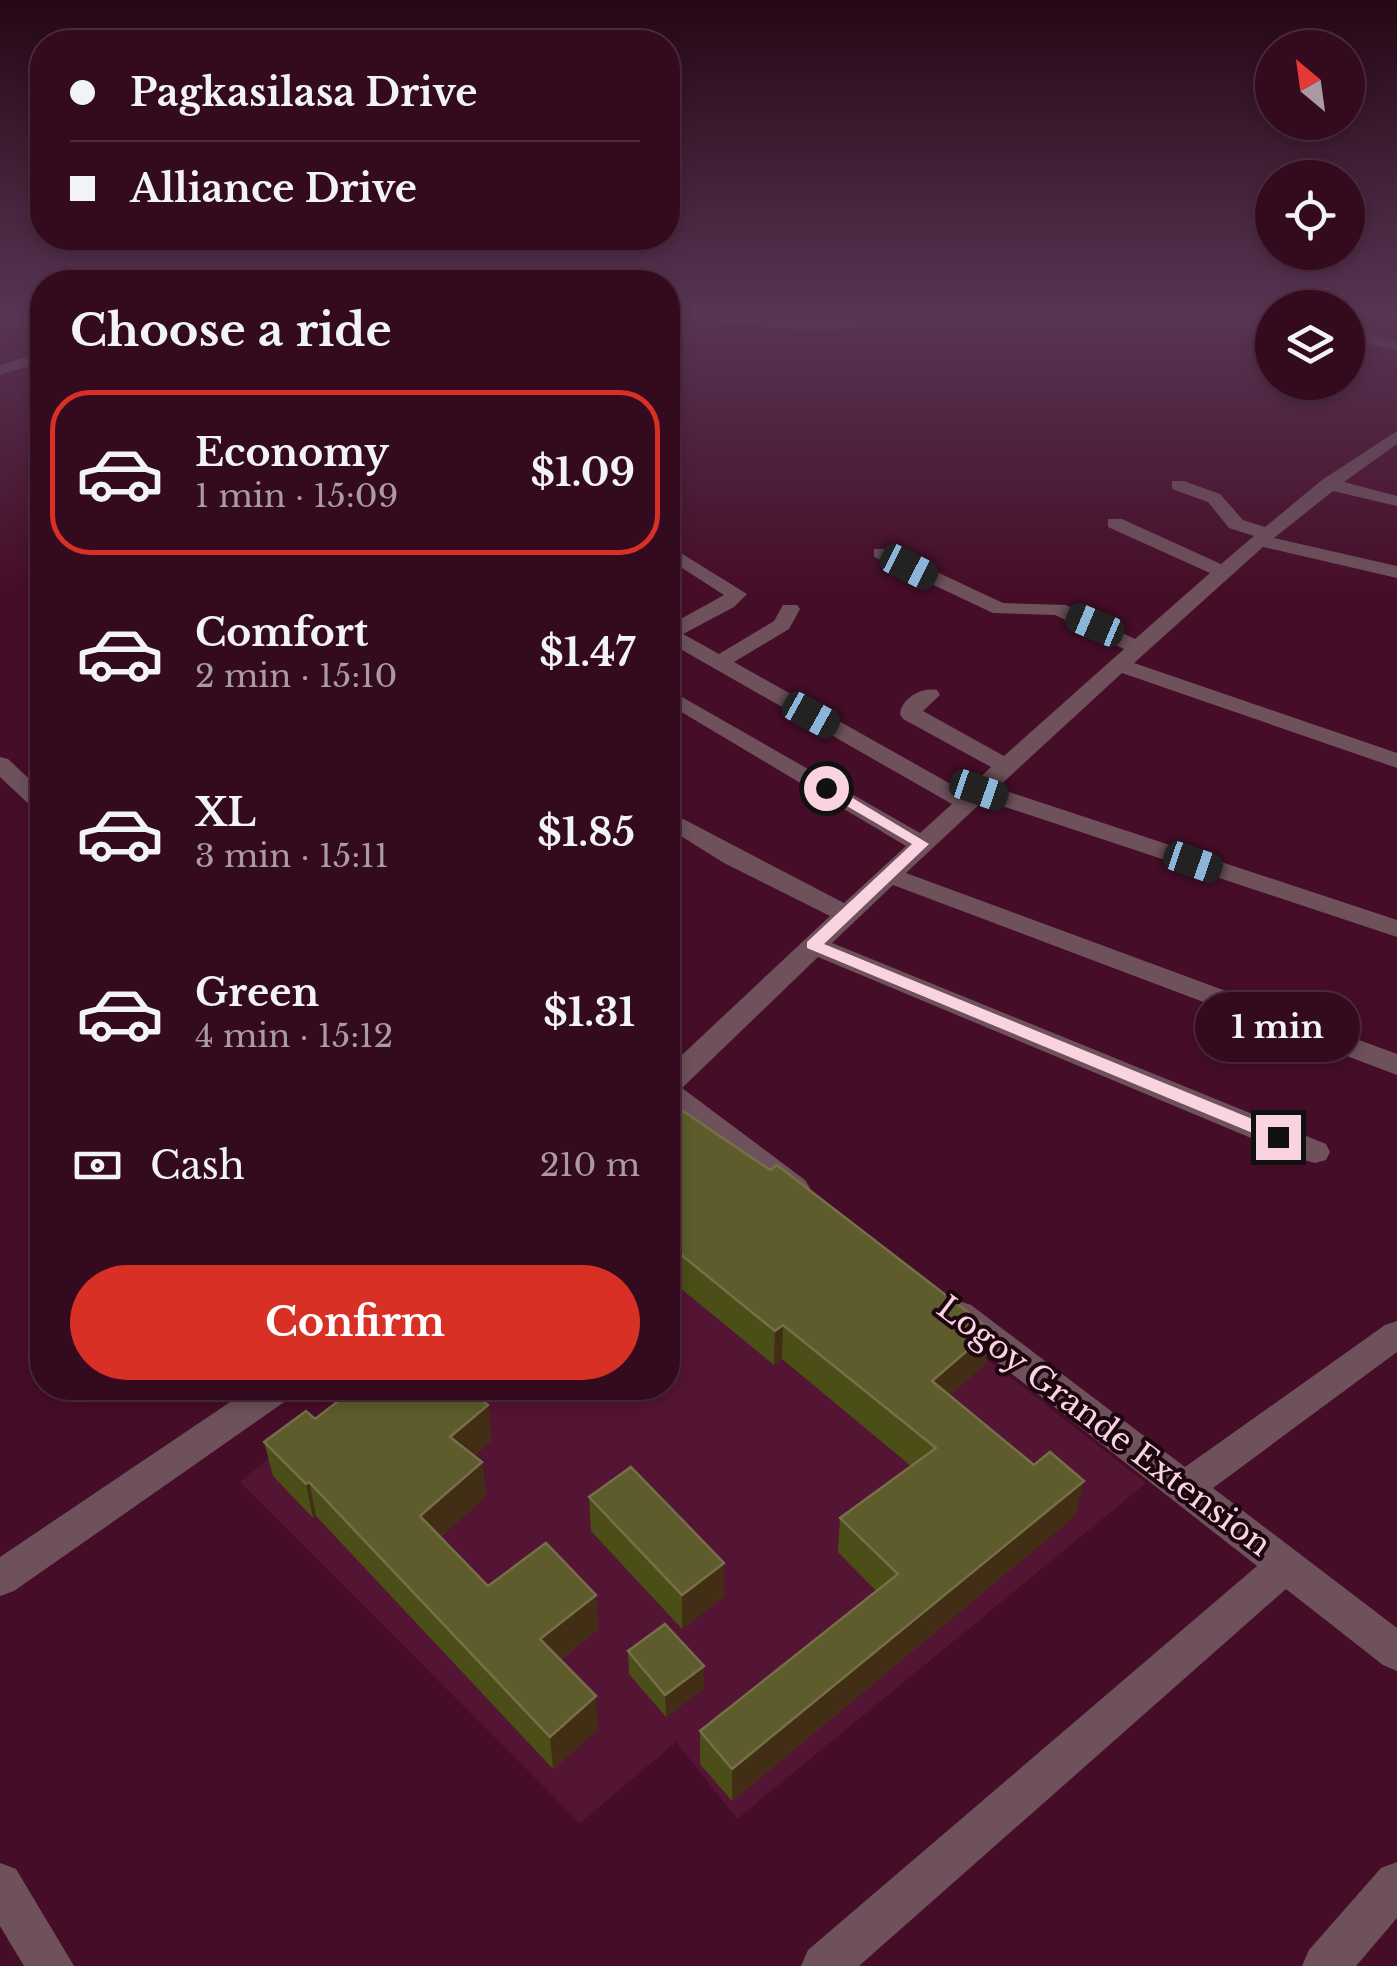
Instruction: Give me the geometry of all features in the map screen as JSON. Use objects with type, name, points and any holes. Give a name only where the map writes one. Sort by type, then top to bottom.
[{"type":"street","points":[[680,1072],[972,796],[1128,656],[1328,484],[1397,436]]},
{"type":"street","points":[[1372,452],[1397,458]]},
{"type":"street","points":[[1328,484],[1397,500]]},
{"type":"street","points":[[1178,485],[1205,493],[1236,524],[1263,538],[1397,572]]},
{"type":"street","points":[[1115,523],[1225,573]]},
{"type":"street","points":[[881,553],[1000,608],[1060,610],[1128,656],[1397,761]]},
{"type":"street","points":[[680,558],[737,594],[727,604],[680,628]]},
{"type":"street","points":[[718,663],[782,625],[790,610]]},
{"type":"street","points":[[680,641],[972,796],[1397,928]]},
{"type":"street","points":[[929,694],[912,707],[911,714],[1006,766]]},
{"type":"street","points":[[680,702],[922,844]]},
{"type":"street","points":[[0,764],[30,792]]},
{"type":"street","points":[[680,825],[734,858],[846,914]]},
{"type":"street","points":[[888,875],[1397,1065]]},
{"type":"street","points":[[813,945],[1314,1152]]},
{"type":"street","points":[[680,1101],[824,1212]]},
{"type":"street","name":"Logoy Grande Extension","points":[[934,1296],[1286,1565],[1391,1638]]},
{"type":"street","points":[[1186,1487],[1397,1334]]},
{"type":"street","points":[[0,1580],[261,1400]]},
{"type":"street","points":[[824,1966],[1286,1565]]},
{"type":"street","points":[[1326,1966],[1397,1884]]},
{"type":"street","points":[[0,1886],[51,1966]]},
{"type":"shaded area","points":[[680,1120],[1146,1483],[737,1819],[676,1742],[580,1823],[240,1482],[339,1400],[680,1400]]},
{"type":"building","points":[[680,1109],[770,1170],[777,1165],[991,1330],[932,1381],[1034,1465],[1050,1452],[1084,1481],[732,1769],[700,1731],[898,1574],[840,1518],[936,1448],[783,1325],[775,1331],[680,1254]]},
{"type":"building","points":[[340,1400],[482,1400],[488,1405],[450,1437],[482,1462],[420,1516],[488,1586],[546,1543],[596,1595],[540,1639],[596,1696],[550,1737],[309,1482],[306,1484],[264,1442],[306,1411],[315,1419]]},
{"type":"building","points":[[631,1467],[724,1563],[682,1595],[589,1497]]},
{"type":"building","points":[[665,1624],[704,1666],[665,1695],[628,1651]]},
{"type":"route","points":[[826,788],[922,844],[813,945],[1278,1137]]}]
